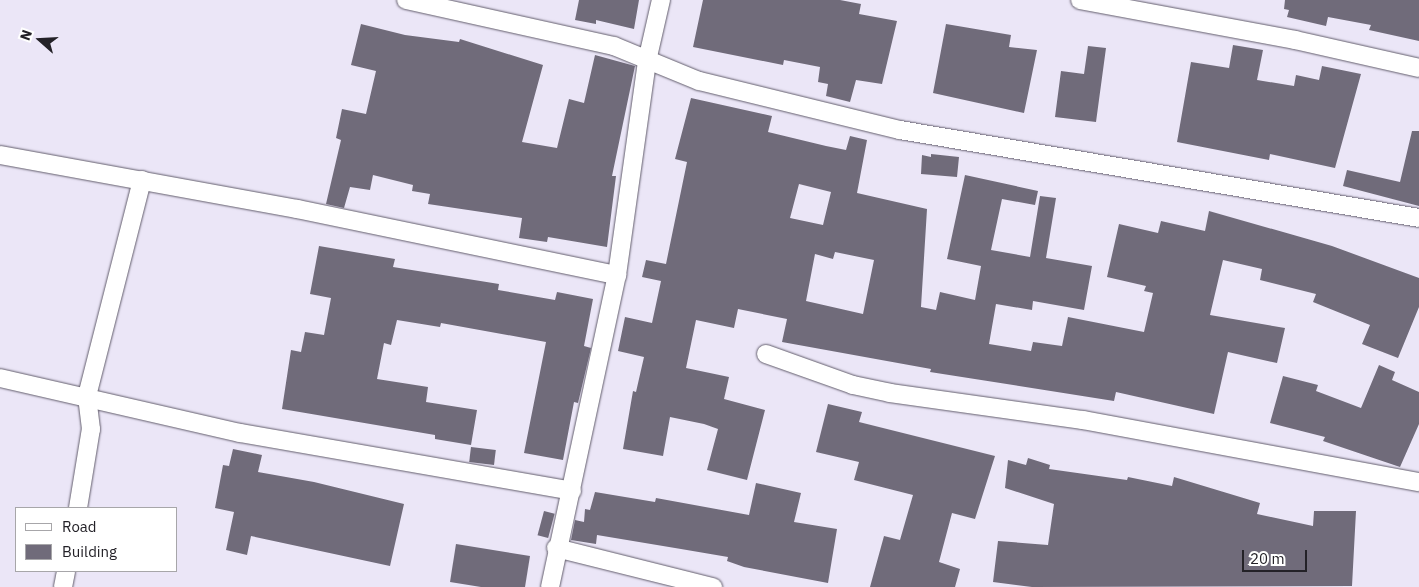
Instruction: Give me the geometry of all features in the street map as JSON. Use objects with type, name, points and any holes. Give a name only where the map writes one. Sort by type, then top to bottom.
[{"type":"street","points":[[406,0],[614,46],[647,61],[762,98],[900,130],[1419,218]]},
{"type":"street","points":[[550,587],[556,548],[572,491],[617,275],[647,61],[661,0]]},
{"type":"street","points":[[1080,0],[1295,40],[1419,68]]},
{"type":"street","points":[[0,155],[142,180],[617,275]]},
{"type":"street","points":[[78,507],[91,429],[87,396],[142,180]]},
{"type":"street","points":[[766,354],[853,385],[890,393],[1084,420],[1419,482]]},
{"type":"street","points":[[0,378],[87,396],[240,433],[572,491]]},
{"type":"street","points":[[556,548],[713,587]]},
{"type":"street","points":[[63,587],[66,572]]},
{"type":"building","points":[[579,0],[639,0],[634,29],[596,20],[596,24],[575,20]]},
{"type":"building","points":[[703,0],[840,0],[861,4],[859,14],[897,21],[882,84],[856,80],[850,102],[826,96],[828,84],[818,82],[820,67],[784,60],[783,65],[693,47]]},
{"type":"building","points":[[1285,0],[1419,0],[1419,41],[1369,30],[1371,25],[1328,17],[1326,26],[1287,17],[1289,10],[1284,9]]},
{"type":"building","points":[[361,24],[405,35],[459,42],[460,39],[543,65],[522,142],[557,148],[569,99],[584,103],[595,55],[635,66],[612,176],[616,176],[607,247],[548,237],[547,242],[519,238],[522,218],[428,204],[430,194],[412,191],[413,185],[373,175],[370,190],[350,187],[344,208],[326,204],[341,140],[336,138],[342,109],[366,114],[376,71],[351,65]]},
{"type":"building","points":[[946,24],[1011,35],[1009,47],[1037,50],[1024,113],[933,93]]},
{"type":"building","points":[[1233,45],[1263,50],[1257,80],[1294,86],[1296,75],[1319,80],[1322,66],[1361,74],[1335,168],[1270,154],[1269,160],[1177,142],[1191,62],[1229,68]]},
{"type":"building","points":[[1088,46],[1106,48],[1096,122],[1055,117],[1061,71],[1084,74]]},
{"type":"building","points":[[691,98],[772,116],[768,132],[826,146],[846,150],[850,136],[867,140],[857,193],[927,209],[921,307],[936,310],[940,292],[975,300],[981,266],[947,259],[965,175],[1038,191],[1035,205],[1002,199],[991,250],[1030,257],[1040,196],[1056,198],[1046,258],[1092,266],[1084,310],[1033,301],[1032,310],[996,304],[989,344],[1031,351],[1033,342],[1062,346],[1068,317],[1144,332],[1153,293],[1144,291],[1146,286],[1107,277],[1119,224],[1158,233],[1161,221],[1205,231],[1209,211],[1332,246],[1419,278],[1419,307],[1398,358],[1362,344],[1370,325],[1313,302],[1316,294],[1260,280],[1262,269],[1223,260],[1210,315],[1285,328],[1277,363],[1228,352],[1214,414],[1116,392],[1114,401],[930,372],[931,369],[782,342],[787,319],[738,309],[734,328],[696,320],[686,368],[729,377],[724,399],[765,410],[747,480],[707,470],[718,429],[704,424],[670,417],[663,456],[623,449],[633,391],[636,392],[644,357],[618,351],[625,317],[652,323],[661,281],[642,277],[646,260],[666,264],[687,162],[675,159]],"holes":[[[799,184],[831,192],[823,225],[790,218]],[[835,252],[874,260],[863,314],[806,301],[815,254],[833,259]]]},
{"type":"building","points":[[1412,131],[1419,131],[1419,206],[1343,186],[1347,170],[1400,182]]},
{"type":"building","points":[[931,154],[959,157],[957,177],[921,174],[922,155],[931,157]]},
{"type":"building","points":[[319,246],[395,259],[393,267],[499,284],[498,290],[555,300],[557,292],[593,299],[584,346],[591,348],[578,403],[574,402],[563,460],[524,453],[546,342],[441,323],[440,327],[397,320],[391,345],[384,343],[377,379],[428,387],[426,402],[477,410],[471,445],[435,439],[435,435],[282,409],[291,350],[301,352],[305,332],[324,335],[331,298],[310,294]]},
{"type":"building","points":[[1379,365],[1395,372],[1392,380],[1419,392],[1419,424],[1400,467],[1323,441],[1325,437],[1270,423],[1283,376],[1318,385],[1316,391],[1361,408]]},
{"type":"building","points":[[828,404],[862,412],[859,422],[995,456],[975,519],[952,513],[939,562],[960,569],[955,587],[870,587],[884,536],[900,540],[913,495],[854,480],[859,462],[816,452]]},
{"type":"building","points":[[471,447],[496,450],[494,465],[469,462]]},
{"type":"building","points":[[233,449],[262,455],[258,472],[314,482],[404,504],[390,566],[251,536],[247,555],[226,550],[234,512],[215,508],[223,465],[229,466]]},
{"type":"building","points":[[1028,458],[1050,465],[1049,469],[1127,480],[1128,477],[1172,486],[1174,477],[1260,503],[1257,514],[1313,526],[1314,511],[1356,511],[1352,586],[1032,587],[993,582],[998,541],[1048,545],[1054,504],[1005,488],[1008,460],[1026,465]]},
{"type":"building","points":[[756,483],[801,493],[794,522],[837,529],[828,583],[744,567],[727,561],[728,557],[681,549],[597,535],[596,544],[571,540],[575,520],[584,522],[585,509],[590,510],[595,492],[655,502],[656,498],[749,515]]},
{"type":"building","points":[[544,511],[555,514],[548,538],[538,535]]},
{"type":"building","points":[[456,544],[530,556],[525,587],[481,587],[450,582]]}]
